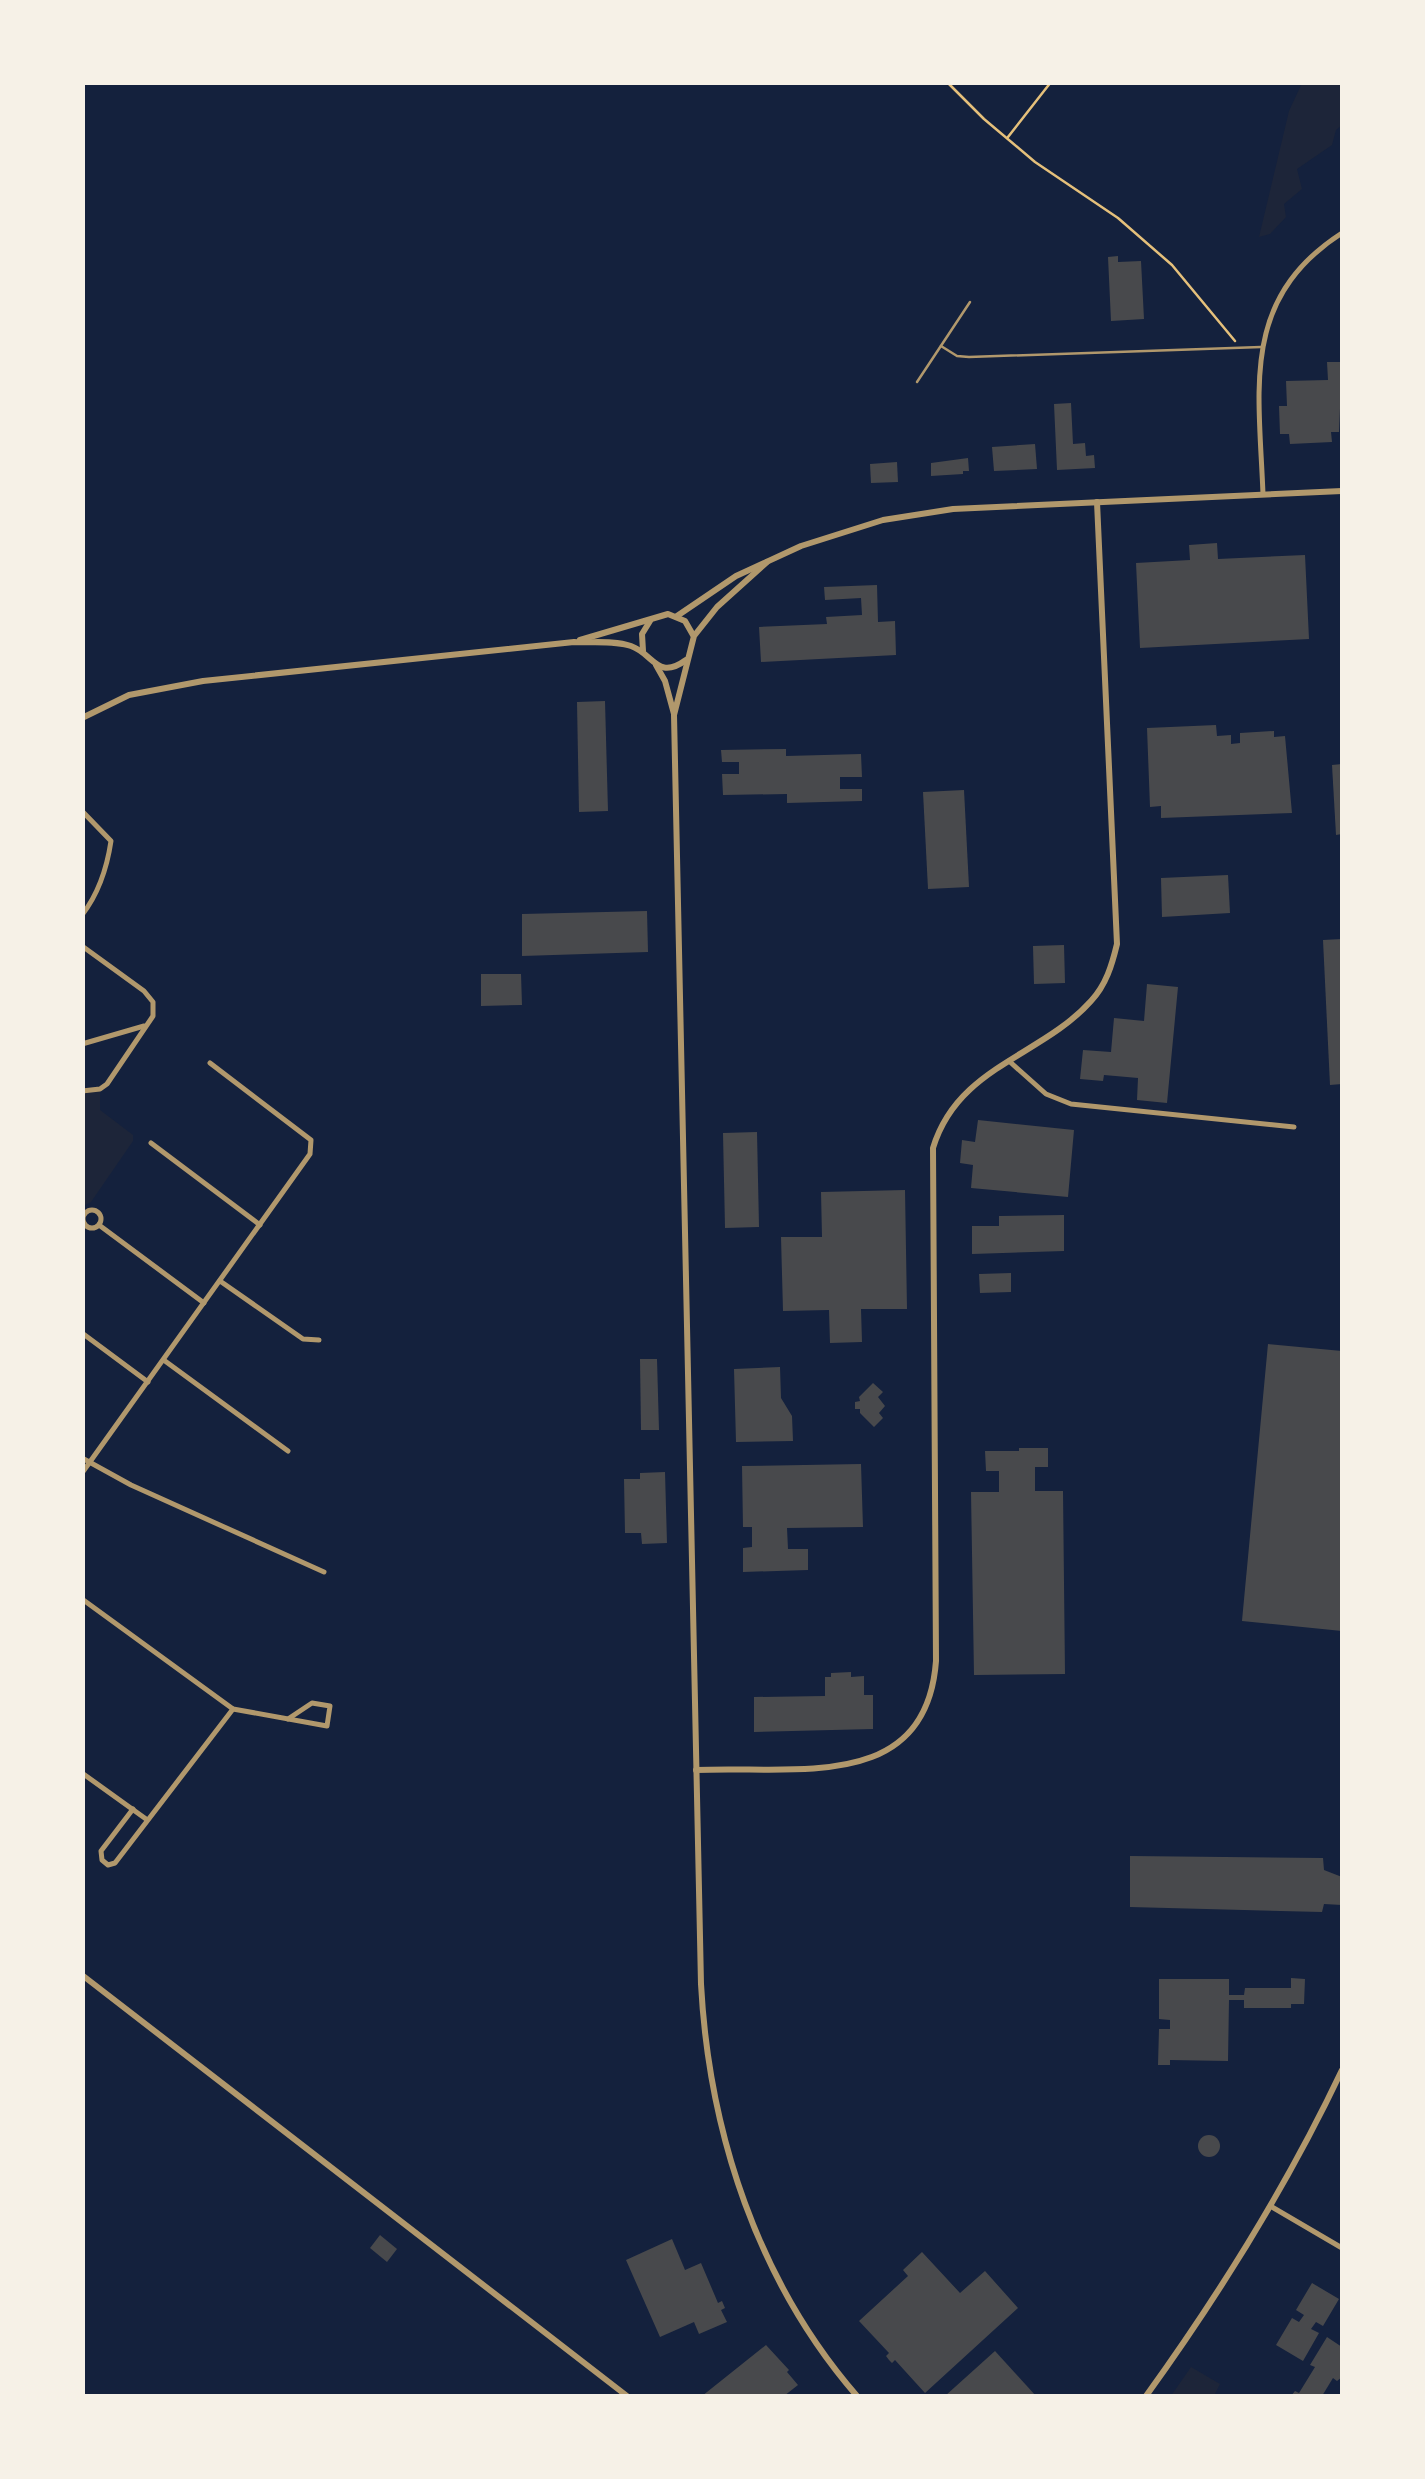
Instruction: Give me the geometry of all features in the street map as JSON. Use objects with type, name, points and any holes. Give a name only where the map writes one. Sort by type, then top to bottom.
[{"type":"street","points":[[1263,494],[1259,395],[1262,347],[1282,290],[1301,265],[1342,232]]},
{"type":"street","points":[[677,616],[736,576],[821,537],[902,516],[954,508],[1342,490]]},
{"type":"street","points":[[696,1770],[854,1764],[879,1756],[903,1741],[925,1712],[935,1681],[931,1162],[937,1134],[955,1102],[1092,1000],[1108,974],[1116,944],[1097,502]]},
{"type":"street","points":[[767,562],[717,607],[694,636],[674,715],[702,2006],[722,2132],[744,2203],[772,2266],[814,2340],[857,2396]]},
{"type":"street","points":[[574,642],[660,615],[685,620],[694,636]]},
{"type":"street","points":[[643,652],[642,634],[652,619]]},
{"type":"street","points":[[82,718],[130,695],[203,681],[574,642],[622,644],[643,652],[665,681],[674,715]]},
{"type":"street","points":[[656,665],[675,667],[690,655]]},
{"type":"street","points":[[82,810],[111,841],[95,898],[82,916]]},
{"type":"street","points":[[82,946],[154,1002],[154,1016],[106,1084],[100,1090],[82,1091]]},
{"type":"street","points":[[82,1044],[147,1025]]},
{"type":"street","points":[[1009,1061],[1046,1094],[1071,1104],[1294,1127]]},
{"type":"street","points":[[82,1473],[310,1154],[311,1140],[210,1063]]},
{"type":"street","points":[[151,1143],[260,1225]]},
{"type":"street","points":[[91,1210],[98,1212],[99,1225],[94,1229],[86,1226],[83,1215],[91,1210]]},
{"type":"street","points":[[99,1225],[204,1303]]},
{"type":"street","points":[[220,1281],[303,1339],[319,1340]]},
{"type":"street","points":[[82,1334],[148,1382]]},
{"type":"street","points":[[164,1360],[288,1450]]},
{"type":"street","points":[[82,1458],[131,1486],[324,1572]]},
{"type":"street","points":[[82,1599],[233,1709],[326,1726],[330,1706],[312,1704],[288,1719]]},
{"type":"street","points":[[133,1809],[101,1851],[102,1860],[108,1864],[115,1862],[233,1709]]},
{"type":"street","points":[[82,1773],[146,1819]]},
{"type":"street","points":[[82,1974],[627,2396]]},
{"type":"street","points":[[1146,2396],[1229,2277],[1272,2207],[1342,2070]]},
{"type":"street","points":[[1272,2207],[1342,2248]]},
{"type":"lane","points":[[917,382],[970,302]]},
{"type":"lane","points":[[940,346],[957,356],[969,357],[1262,347]]},
{"type":"path","points":[[947,82],[1035,162],[1118,218],[1172,265],[1239,346]]},
{"type":"path","points":[[1007,138],[1051,82]]},
{"type":"shaded area","points":[[1302,83],[1342,83],[1342,125],[1336,130],[1332,145],[1297,169],[1302,189],[1284,204],[1286,217],[1270,234],[1259,237],[1289,111]]},
{"type":"shaded area","points":[[100,1089],[100,1110],[133,1135],[133,1141],[91,1202],[83,1206],[82,1091]]},
{"type":"shaded area","points":[[1191,2367],[1220,2384],[1214,2396],[1171,2396]]},
{"type":"building","points":[[1118,256],[1118,262],[1141,261],[1144,319],[1111,321],[1108,257]]},
{"type":"building","points":[[1327,362],[1342,362],[1339,432],[1331,432],[1332,442],[1290,444],[1289,434],[1280,434],[1279,406],[1287,406],[1286,381],[1328,380]]},
{"type":"building","points":[[1071,403],[1073,444],[1085,443],[1086,456],[1094,455],[1095,468],[1057,470],[1054,404]]},
{"type":"building","points":[[1035,444],[1037,469],[994,471],[992,447]]},
{"type":"building","points":[[968,458],[969,471],[963,474],[931,476],[931,463]]},
{"type":"building","points":[[897,462],[898,482],[871,483],[870,464]]},
{"type":"building","points":[[1217,543],[1218,559],[1305,555],[1309,639],[1140,648],[1136,563],[1190,560],[1189,545]]},
{"type":"building","points":[[877,585],[878,622],[895,621],[896,655],[761,662],[759,627],[827,624],[826,617],[862,615],[861,598],[825,600],[824,587]]},
{"type":"building","points":[[605,701],[608,811],[579,812],[577,702]]},
{"type":"building","points":[[1216,725],[1217,736],[1231,735],[1231,744],[1240,743],[1240,733],[1274,731],[1274,737],[1285,736],[1292,813],[1161,818],[1161,806],[1150,807],[1147,728]]},
{"type":"building","points":[[786,749],[786,756],[861,754],[862,777],[840,777],[840,789],[862,789],[862,801],[787,803],[787,794],[723,795],[722,774],[739,774],[739,762],[722,762],[721,750]]},
{"type":"building","points":[[1342,764],[1342,834],[1336,835],[1332,765]]},
{"type":"building","points":[[964,790],[969,887],[928,889],[923,792]]},
{"type":"building","points":[[1228,875],[1230,913],[1162,917],[1161,878]]},
{"type":"building","points":[[647,911],[648,952],[522,956],[522,914]]},
{"type":"building","points":[[1342,939],[1342,1084],[1330,1085],[1323,940]]},
{"type":"building","points":[[1064,945],[1065,983],[1034,984],[1033,946]]},
{"type":"building","points":[[481,974],[521,974],[522,1005],[481,1006]]},
{"type":"building","points":[[1147,984],[1178,987],[1167,1103],[1137,1100],[1138,1078],[1104,1075],[1103,1081],[1080,1079],[1083,1050],[1111,1052],[1114,1018],[1144,1021]]},
{"type":"building","points":[[978,1120],[1074,1130],[1068,1197],[971,1188],[973,1165],[960,1163],[962,1140],[975,1142]]},
{"type":"building","points":[[757,1132],[759,1227],[725,1228],[723,1133]]},
{"type":"building","points":[[905,1190],[907,1309],[861,1309],[862,1342],[830,1343],[829,1310],[783,1311],[781,1237],[822,1237],[821,1192]]},
{"type":"building","points":[[1064,1215],[1064,1251],[972,1254],[972,1226],[999,1226],[999,1216]]},
{"type":"building","points":[[1011,1273],[1011,1292],[980,1293],[979,1274]]},
{"type":"building","points":[[1268,1344],[1342,1351],[1342,1631],[1242,1621]]},
{"type":"building","points":[[640,1359],[657,1359],[659,1430],[641,1430]]},
{"type":"building","points":[[780,1367],[781,1398],[792,1416],[793,1441],[736,1442],[734,1369]]},
{"type":"building","points":[[873,1383],[883,1392],[878,1397],[885,1406],[879,1413],[883,1418],[874,1427],[860,1409],[855,1409],[855,1402]]},
{"type":"building","points":[[1048,1448],[1048,1467],[1035,1467],[1035,1491],[1063,1491],[1065,1674],[974,1675],[971,1492],[999,1492],[999,1471],[986,1471],[985,1451]]},
{"type":"building","points":[[861,1464],[863,1527],[787,1528],[788,1549],[808,1549],[808,1570],[743,1572],[743,1548],[752,1547],[752,1527],[743,1527],[742,1466]]},
{"type":"building","points":[[665,1472],[667,1543],[642,1544],[641,1533],[625,1533],[624,1479],[640,1479],[640,1473]]},
{"type":"building","points":[[851,1672],[851,1677],[864,1676],[864,1695],[873,1695],[873,1729],[754,1732],[754,1697],[825,1696],[825,1677]]},
{"type":"building","points":[[1130,1856],[1323,1858],[1324,1870],[1342,1877],[1342,1905],[1324,1904],[1322,1912],[1130,1907]]},
{"type":"building","points":[[1291,1978],[1305,1979],[1304,2004],[1291,2004],[1291,2008],[1244,2008],[1244,2000],[1229,2000],[1228,2061],[1170,2060],[1170,2065],[1158,2065],[1159,2029],[1170,2029],[1170,2020],[1159,2019],[1159,1979],[1229,1979],[1229,1995],[1244,1995],[1245,1988],[1291,1988]]},
{"type":"building","points":[[1209,2135],[1217,2138],[1217,2154],[1209,2157],[1201,2154],[1198,2146],[1201,2138]]},
{"type":"building","points":[[380,2235],[397,2249],[387,2262],[370,2248]]},
{"type":"building","points":[[672,2239],[685,2270],[701,2263],[718,2303],[722,2301],[725,2308],[721,2310],[727,2322],[699,2334],[694,2322],[660,2337],[626,2260]]},
{"type":"building","points":[[922,2252],[960,2293],[985,2271],[1018,2308],[925,2393],[895,2360],[889,2360],[889,2353],[859,2321],[908,2276],[903,2270]]},
{"type":"building","points":[[1312,2283],[1339,2299],[1323,2326],[1316,2322],[1311,2329],[1319,2333],[1303,2361],[1276,2345],[1292,2318],[1299,2322],[1304,2315],[1296,2310]]},
{"type":"building","points":[[1327,2337],[1342,2347],[1342,2377],[1337,2381],[1333,2378],[1322,2396],[1291,2396],[1295,2391],[1299,2393],[1315,2367],[1310,2365]]},
{"type":"building","points":[[766,2345],[798,2385],[784,2396],[702,2396]]},
{"type":"building","points":[[995,2351],[1036,2396],[945,2396]]}]
